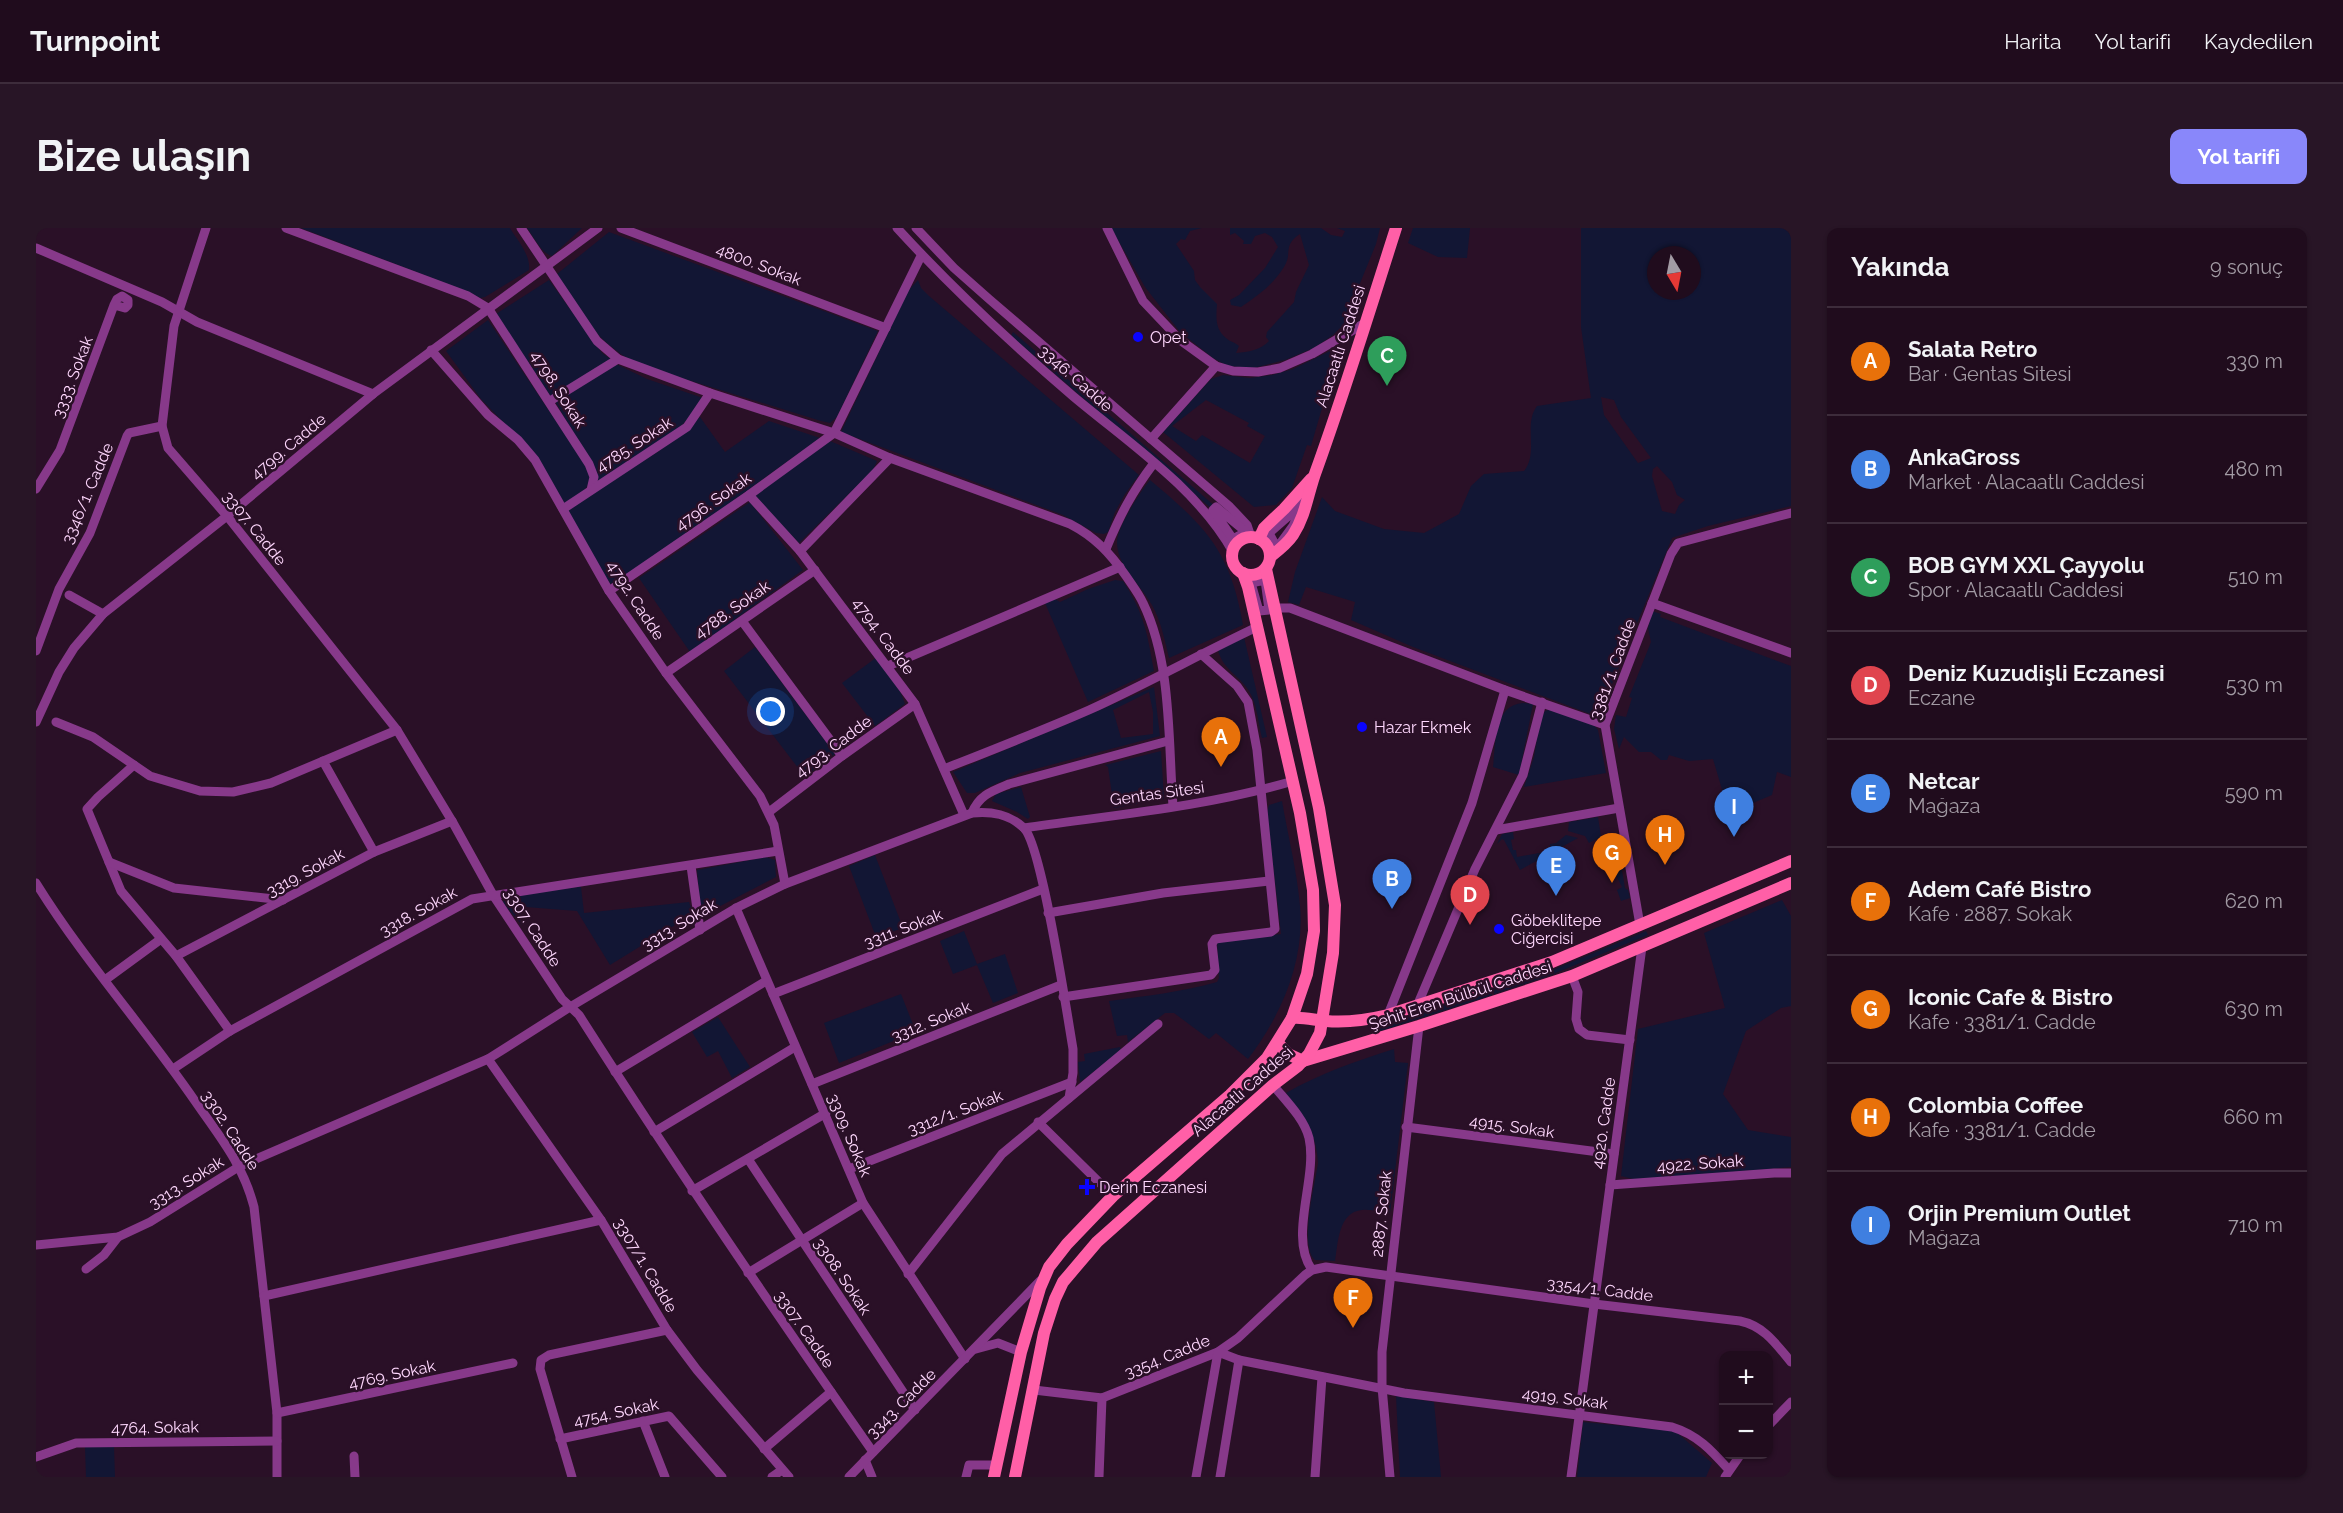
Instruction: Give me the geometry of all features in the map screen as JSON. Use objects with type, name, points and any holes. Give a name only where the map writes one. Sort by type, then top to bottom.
[{"type":"main road","name":"Alacaatlı Caddesi","points":[[1015,1477],[1051,1311],[1058,1290],[1070,1271],[1102,1238],[1273,1085],[1303,1061],[1316,1043],[1323,1021],[1334,954],[1334,889],[1319,808],[1285,661],[1275,608],[1270,563],[1301,520],[1308,502],[1314,474],[1329,436],[1396,228]]},
{"type":"main road","name":"Alacaatlı Caddesi","points":[[1251,536],[1284,510],[1314,474]]},
{"type":"main road","points":[[1251,536],[1268,548],[1270,563],[1255,574],[1243,573],[1235,565],[1233,552],[1241,540],[1251,536]]},
{"type":"main road","name":"Alacaatlı Caddesi","points":[[995,1471],[1021,1352],[1044,1277],[1067,1244],[1113,1196],[1257,1070],[1278,1043],[1292,1018],[1313,951],[1315,909],[1310,866],[1293,781],[1243,573]]},
{"type":"main road","name":"Şehit Eren Bülbül Caddesi","points":[[1292,1018],[1358,1021],[1417,1006],[1552,962],[1791,861]]},
{"type":"main road","points":[[1757,876],[1765,894]]},
{"type":"main road","name":"Şehit Eren Bülbül Caddesi","points":[[1303,1061],[1572,976],[1791,883]]},
{"type":"main road","points":[[1278,1043],[1288,1054],[1303,1061]]},
{"type":"street","points":[[162,426],[174,326],[206,228]]},
{"type":"street","points":[[286,228],[468,296],[488,308]]},
{"type":"street","points":[[521,228],[597,341],[618,359],[710,393],[834,433],[890,458],[1070,524],[1087,533],[1106,549],[1142,601],[1150,619],[1164,675],[1173,806]]},
{"type":"street","name":"4800. Sokak","points":[[621,228],[886,328]]},
{"type":"street","name":"3346. Cadde","points":[[897,228],[921,256],[1040,368],[1154,463],[1210,516],[1233,552]]},
{"type":"street","name":"3346. Cadde","points":[[916,228],[980,292],[1238,515],[1247,525],[1251,536]]},
{"type":"street","points":[[1107,228],[1143,301],[1180,340],[1216,366],[1233,371],[1258,372],[1280,368],[1312,354],[1365,323]]},
{"type":"street","name":"4799. Cadde","points":[[36,719],[74,648],[103,614],[227,516],[373,394],[596,229]]},
{"type":"street","points":[[36,248],[152,297],[197,322],[373,394]]},
{"type":"street","points":[[834,433],[921,256]]},
{"type":"street","name":"3333. Sokak","points":[[36,489],[60,450],[114,305]]},
{"type":"street","name":"4798. Sokak","points":[[488,308],[550,401],[592,471],[594,477],[591,490]]},
{"type":"street","name":"4792. Cadde","points":[[431,350],[488,415],[518,440],[535,460],[609,591],[666,673],[760,796],[769,812],[784,884]]},
{"type":"street","points":[[550,401],[618,359]]},
{"type":"street","points":[[1151,439],[1216,366]]},
{"type":"street","name":"4785. Sokak","points":[[563,508],[687,426],[710,393]]},
{"type":"street","name":"3307. Cadde","points":[[162,426],[164,439],[172,455],[227,516],[397,730],[493,895],[562,999],[579,1015],[692,1191],[873,1452]]},
{"type":"street","name":"3346/1. Cadde","points":[[36,651],[59,589],[93,526],[127,436],[129,433],[162,426]]},
{"type":"street","name":"4796. Sokak","points":[[609,591],[749,495],[834,433]]},
{"type":"street","points":[[800,551],[890,458]]},
{"type":"street","points":[[1106,549],[1123,509],[1154,463]]},
{"type":"street","points":[[1305,491],[1308,492],[1300,513],[1270,563],[1269,532],[1293,512],[1305,491]]},
{"type":"street","name":"4794. Cadde","points":[[749,495],[800,551],[915,704],[944,769],[968,814]]},
{"type":"street","name":"3381/1. Cadde","points":[[1640,925],[1605,725],[1671,554],[1678,543],[1791,513]]},
{"type":"street","points":[[888,666],[1120,567]]},
{"type":"street","name":"4788. Sokak","points":[[666,673],[815,570]]},
{"type":"street","points":[[69,595],[103,614]]},
{"type":"street","points":[[1652,603],[1791,653]]},
{"type":"street","points":[[1275,608],[1290,608],[1505,690],[1605,725]]},
{"type":"street","points":[[742,621],[842,756]]},
{"type":"street","points":[[944,769],[1087,711],[1164,675],[1257,627]]},
{"type":"street","points":[[1063,997],[1214,974],[1212,944],[1215,939],[1271,932],[1275,929],[1257,750],[1248,702],[1237,686],[1201,654]]},
{"type":"street","points":[[1388,1015],[1472,803],[1505,690]]},
{"type":"street","points":[[1417,1006],[1475,869],[1523,775],[1542,702]]},
{"type":"street","name":"4793. Cadde","points":[[769,812],[915,704]]},
{"type":"street","points":[[56,722],[93,737],[150,776],[200,791],[232,792],[271,783],[397,730]]},
{"type":"street","points":[[968,814],[988,792],[1009,784],[1168,741]]},
{"type":"street","points":[[323,761],[374,852]]},
{"type":"street","points":[[134,765],[98,796],[87,809],[121,891],[176,956],[230,1031]]},
{"type":"street","name":"Gentas Sitesi","points":[[1023,828],[1260,791],[1293,781]]},
{"type":"street","points":[[1496,830],[1619,807]]},
{"type":"street","name":"3313. Sokak","points":[[118,1237],[168,1212],[240,1166],[488,1059],[736,908],[784,884],[968,814],[990,811],[1007,816],[1023,828]]},
{"type":"street","name":"3319. Sokak","points":[[176,956],[374,852],[452,821]]},
{"type":"street","points":[[1023,828],[1029,835],[1043,890],[1073,1049],[1069,1098]]},
{"type":"street","name":"3318. Sokak","points":[[173,1069],[230,1031],[472,899],[778,851]]},
{"type":"street","points":[[109,862],[174,888],[283,900]]},
{"type":"street","points":[[691,866],[700,930]]},
{"type":"street","points":[[1048,913],[1163,893],[1269,881]]},
{"type":"street","name":"3302. Cadde","points":[[36,883],[105,980],[173,1069],[240,1166],[249,1186],[254,1207],[277,1413],[277,1477]]},
{"type":"street","name":"3311. Sokak","points":[[773,994],[1043,890]]},
{"type":"street","name":"3309. Sokak","points":[[736,908],[863,1203],[965,1359]]},
{"type":"street","points":[[105,980],[161,939]]},
{"type":"street","name":"4920. Cadde","points":[[1571,1477],[1642,947]]},
{"type":"street","points":[[1572,976],[1578,992],[1576,1019],[1579,1029],[1587,1035],[1630,1040]]},
{"type":"street","points":[[615,1072],[766,981]]},
{"type":"street","name":"3312. Sokak","points":[[812,1084],[1061,985]]},
{"type":"street","points":[[908,1274],[1002,1154],[1158,1024]]},
{"type":"street","name":"2887. Sokak","points":[[1390,1477],[1382,1387],[1382,1352],[1419,1026]]},
{"type":"street","points":[[654,1132],[795,1047]]},
{"type":"street","name":"3307/1. Cadde","points":[[488,1059],[601,1220],[667,1330],[697,1370],[789,1477]]},
{"type":"street","name":"3312/1. Sokak","points":[[849,1169],[1072,1082]]},
{"type":"street","points":[[1273,1085],[1300,1119],[1309,1137],[1310,1168],[1302,1244],[1304,1256],[1312,1270],[1326,1267],[1390,1275]]},
{"type":"street","points":[[692,1191],[826,1113]]},
{"type":"street","points":[[1038,1122],[1113,1196]]},
{"type":"street","name":"4915. Sokak","points":[[1406,1127],[1614,1154]]},
{"type":"street","name":"3308. Sokak","points":[[748,1159],[915,1410]]},
{"type":"street","name":"4922. Sokak","points":[[1610,1185],[1791,1173]]},
{"type":"street","points":[[748,1273],[863,1203]]},
{"type":"street","points":[[264,1296],[601,1220]]},
{"type":"street","points":[[36,1245],[118,1237]]},
{"type":"street","points":[[86,1269],[104,1255],[118,1237]]},
{"type":"street","name":"3354. Cadde","points":[[1034,1390],[1102,1398],[1218,1352],[1238,1338],[1312,1270]]},
{"type":"street","name":"3354/1. Cadde","points":[[1390,1275],[1594,1304],[1746,1322],[1766,1333],[1791,1362]]},
{"type":"street","name":"3343. Cadde","points":[[849,1477],[1044,1277]]},
{"type":"street","points":[[572,1477],[540,1369],[541,1360],[549,1355],[667,1330]]},
{"type":"street","points":[[974,1350],[991,1343],[998,1343],[1021,1352]]},
{"type":"street","points":[[1196,1477],[1218,1352]]},
{"type":"street","name":"4919. Sokak","points":[[1218,1352],[1239,1360],[1404,1393],[1672,1427],[1704,1443],[1727,1474]]},
{"type":"street","points":[[1220,1477],[1239,1360]]},
{"type":"street","name":"4769. Sokak","points":[[277,1413],[513,1364]]},
{"type":"street","points":[[1315,1477],[1322,1377]]},
{"type":"street","points":[[764,1449],[831,1392]]},
{"type":"street","points":[[1099,1477],[1102,1398]]},
{"type":"street","points":[[1773,1421],[1791,1402]]},
{"type":"street","name":"4754. Sokak","points":[[560,1439],[669,1416],[722,1477]]},
{"type":"street","points":[[643,1421],[664,1477]]},
{"type":"street","name":"4764. Sokak","points":[[36,1457],[76,1443],[278,1441]]},
{"type":"street","points":[[354,1456],[355,1477]]},
{"type":"street","points":[[1727,1474],[1738,1459]]},
{"type":"street","points":[[865,1460],[872,1477]]},
{"type":"street","points":[[966,1477],[969,1465],[995,1471]]},
{"type":"street","points":[[772,1477],[782,1470]]},
{"type":"shaded area","points":[[301,228],[510,228],[526,253],[529,270],[480,298]]},
{"type":"shaded area","points":[[527,228],[582,228],[552,256],[541,248]]},
{"type":"shaded area","points":[[1111,228],[1202,228],[1190,231],[1185,240],[1181,239],[1176,244],[1194,271],[1195,280],[1217,304],[1218,327],[1226,338],[1239,346],[1236,353],[1250,351],[1269,341],[1266,337],[1267,332],[1294,302],[1296,292],[1309,265],[1300,234],[1291,242],[1287,262],[1270,284],[1241,307],[1231,305],[1230,300],[1239,295],[1265,268],[1278,247],[1272,237],[1265,233],[1255,236],[1251,244],[1243,244],[1244,241],[1235,233],[1230,235],[1230,228],[1321,228],[1331,235],[1342,237],[1345,231],[1337,228],[1380,228],[1376,244],[1343,325],[1314,348],[1285,360],[1254,368],[1228,366],[1213,358],[1180,332],[1145,287]]},
{"type":"shaded area","points":[[1413,228],[1470,228],[1467,258],[1438,257],[1408,243]]},
{"type":"shaded area","points":[[1581,228],[1791,228],[1791,506],[1708,526],[1672,538],[1601,711],[1593,715],[1413,647],[1351,620],[1355,602],[1306,587],[1299,605],[1288,602],[1295,572],[1322,497],[1335,511],[1384,529],[1424,533],[1459,514],[1471,486],[1484,474],[1524,471],[1530,456],[1531,421],[1537,406],[1591,398],[1581,327]],"holes":[[[1601,397],[1614,400],[1621,417],[1651,458],[1638,463],[1604,415]],[[1657,466],[1672,482],[1677,495],[1685,500],[1679,505],[1675,514],[1662,511],[1652,476],[1653,469]]]},
{"type":"shaded area","points":[[609,232],[878,331],[837,417],[830,423],[821,421],[646,367],[624,356],[608,344],[582,316],[557,274]]},
{"type":"shaded area","points":[[549,280],[602,353],[612,360],[551,397],[496,314]]},
{"type":"shaded area","points":[[918,280],[921,288],[929,296],[1139,475],[1115,512],[1108,532],[1096,533],[1063,515],[841,432],[908,291]]},
{"type":"shaded area","points":[[488,320],[589,470],[589,482],[583,491],[563,504],[505,424],[481,399],[446,351]]},
{"type":"shaded area","points":[[1013,332],[1216,507],[1213,510],[1011,336]]},
{"type":"shaded area","points":[[1332,350],[1338,353],[1311,446],[1307,445],[1292,488],[1276,505],[1254,507],[1163,432],[1211,379],[1223,375],[1250,378],[1293,369]],"holes":[[[1206,400],[1249,423],[1247,426],[1265,436],[1250,463],[1202,435],[1196,441],[1172,426]]]},
{"type":"shaded area","points":[[614,363],[647,379],[703,398],[677,430],[596,484],[595,469],[556,403],[557,399]]},
{"type":"shaded area","points":[[700,417],[725,452],[769,421],[820,438],[644,565],[610,584],[566,509],[659,451]]},
{"type":"shaded area","points":[[830,441],[877,461],[873,470],[799,543],[754,496]]},
{"type":"shaded area","points":[[1150,480],[1186,512],[1213,542],[1231,577],[1243,625],[1169,658],[1155,611],[1120,558],[1117,541],[1125,518]]},
{"type":"shaded area","points":[[750,502],[803,570],[690,652],[639,578]]},
{"type":"shaded area","points":[[1115,580],[1123,581],[1141,614],[1154,671],[1088,702],[1045,603],[1055,599],[1060,602]]},
{"type":"shaded area","points":[[1652,611],[1661,614],[1660,617],[1791,666],[1791,777],[1777,772],[1772,795],[1729,813],[1713,759],[1689,761],[1669,755],[1667,760],[1661,760],[1651,752],[1639,752],[1624,737],[1619,749],[1614,729],[1616,715],[1626,717],[1632,698],[1629,697],[1651,642],[1648,628]]},
{"type":"shaded area","points":[[1244,637],[1267,737],[1262,738],[1252,696],[1245,685],[1226,666],[1218,649]]},
{"type":"shaded area","points":[[755,647],[835,754],[805,777],[724,671]]},
{"type":"shaded area","points":[[877,657],[900,691],[905,704],[875,726],[842,683]]},
{"type":"shaded area","points":[[1154,687],[1160,736],[1020,773],[975,793],[967,793],[953,772]],"holes":[[[1149,692],[1153,712],[1153,734],[1121,738],[1113,710]]]},
{"type":"shaded area","points":[[1533,704],[1519,775],[1493,767],[1496,737],[1501,718],[1513,705]]},
{"type":"shaded area","points":[[1552,709],[1594,725],[1598,730],[1606,773],[1524,787],[1534,757],[1540,720],[1545,711]]},
{"type":"shaded area","points":[[1161,751],[1164,799],[1114,808],[1108,767],[1105,765]]},
{"type":"shaded area","points":[[1021,787],[1030,817],[1028,819],[992,801],[996,794]]},
{"type":"shaded area","points":[[1282,801],[1297,880],[1301,927],[1299,947],[1288,987],[1271,1025],[1260,1042],[1248,1059],[1216,1033],[1209,1039],[1174,1013],[1165,1013],[1128,1042],[1127,1035],[1117,1036],[1109,1001],[1177,991],[1217,982],[1219,978],[1217,941],[1281,934],[1267,812],[1269,805]]},
{"type":"shaded area","points":[[1598,817],[1601,837],[1589,843],[1585,836],[1568,831],[1569,822]]},
{"type":"shaded area","points":[[1513,832],[1514,839],[1511,840],[1517,857],[1550,851],[1550,844],[1556,843],[1566,835],[1578,838],[1520,870],[1504,840],[1502,839],[1497,844],[1502,834]]},
{"type":"shaded area","points":[[1618,848],[1620,859],[1617,860],[1618,865],[1621,865],[1625,888],[1630,898],[1621,901],[1617,890],[1622,887],[1613,869],[1607,871],[1604,851]]},
{"type":"shaded area","points":[[875,855],[903,928],[880,936],[882,943],[879,945],[849,866]]},
{"type":"shaded area","points":[[766,857],[775,860],[776,877],[701,916],[697,870]]},
{"type":"shaded area","points":[[581,887],[584,913],[689,902],[696,922],[693,924],[688,917],[610,965],[577,911],[513,906],[513,911],[521,916],[522,925],[503,903],[505,897]]},
{"type":"shaded area","points":[[1782,900],[1791,916],[1791,1006],[1781,1008],[1746,1031],[1723,1094],[1748,1130],[1791,1137],[1791,1167],[1637,1180],[1621,1176],[1638,1029],[1725,1008],[1704,933]]},
{"type":"shaded area","points":[[964,931],[977,964],[1005,954],[1018,993],[993,1003],[977,965],[953,974],[940,941]]},
{"type":"shaded area","points":[[1646,931],[1648,935],[1551,975],[1494,994],[1493,990],[1550,971]]},
{"type":"shaded area","points":[[1490,991],[1492,995],[1380,1031],[1379,1026]]},
{"type":"shaded area","points":[[901,994],[916,1032],[839,1063],[824,1023]]},
{"type":"shaded area","points":[[718,1017],[750,1067],[732,1078],[718,1051],[707,1057],[692,1032]]},
{"type":"shaded area","points":[[1120,1047],[1121,1051],[1080,1082],[1078,1062],[1085,1061],[1084,1054]]},
{"type":"shaded area","points":[[1394,1049],[1395,1062],[1408,1063],[1390,1213],[1372,1210],[1354,1212],[1348,1216],[1341,1230],[1335,1261],[1315,1260],[1310,1252],[1308,1229],[1318,1163],[1317,1153],[1308,1125],[1286,1093],[1339,1068]]},
{"type":"shaded area","points":[[1396,1396],[1434,1402],[1441,1477],[1400,1477]]},
{"type":"shaded area","points":[[1583,1422],[1675,1431],[1712,1463],[1706,1477],[1577,1477]]},
{"type":"shaded area","points":[[85,1447],[114,1447],[115,1477],[86,1477]]},
{"type":"place","name":"Opet","points":[[1138,337]]},
{"type":"place","name":"BOB GYM XXL Çayyolu","points":[[1387,386]]},
{"type":"place","name":"Hazar Ekmek","points":[[1362,727]]},
{"type":"place","name":"Salata Retro","points":[[1221,767]]},
{"type":"place","name":"Orjin Premium Outlet","points":[[1734,837]]},
{"type":"place","name":"Colombia Coffee","points":[[1665,865]]},
{"type":"place","name":"Iconic Cafe & Bistro","points":[[1612,883]]},
{"type":"place","name":"Netcar","points":[[1556,896]]},
{"type":"place","name":"AnkaGross","points":[[1392,909]]},
{"type":"place","name":"Deniz Kuzudişli Eczanesi","points":[[1470,925]]},
{"type":"place","name":"Göbeklitepe Ciğercisi","points":[[1499,929]]},
{"type":"place","name":"Derin Eczanesi","points":[[1087,1187]]},
{"type":"place","name":"Adem Café Bistro","points":[[1353,1328]]}]
